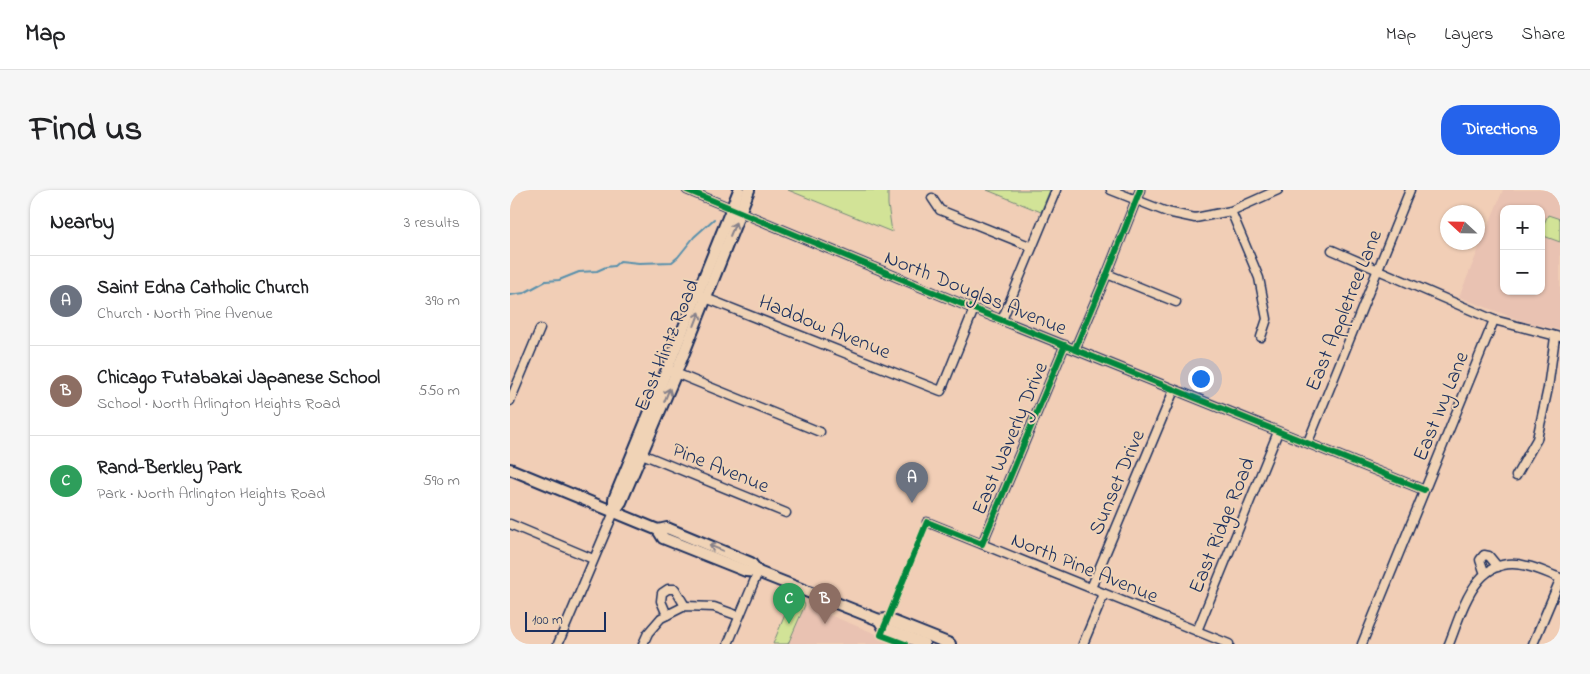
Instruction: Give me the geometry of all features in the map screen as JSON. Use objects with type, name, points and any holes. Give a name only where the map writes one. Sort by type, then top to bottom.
[{"type":"main road","name":"East Hintz Road","points":[[736,210],[739,190]]},
{"type":"main road","name":"East Hintz Road","points":[[614,512],[621,502],[642,454],[671,372],[736,210],[749,190]]},
{"type":"main road","name":"East Hintz Road","points":[[614,512],[614,499],[671,372]]},
{"type":"main road","points":[[510,469],[658,530],[663,538],[746,571],[758,572],[879,620],[887,618],[950,644]]},
{"type":"main road","points":[[879,620],[884,628],[924,644]]},
{"type":"street","name":"North Douglas Avenue","points":[[687,190],[974,309],[1424,490]]},
{"type":"street","points":[[1002,320],[1056,190]]},
{"type":"street","points":[[1111,190],[1135,201],[1168,212],[1195,218],[1231,211],[1278,190]]},
{"type":"street","name":"East Waverly Drive","points":[[1075,349],[1108,274],[1140,190]]},
{"type":"street","name":"East Appletree Lane","points":[[1308,442],[1410,190]]},
{"type":"street","points":[[932,198],[940,210],[1032,246]]},
{"type":"street","points":[[1231,211],[1259,278],[1268,319],[1261,337]]},
{"type":"street","points":[[1332,250],[1494,320],[1557,337],[1537,439],[1516,476]]},
{"type":"street","points":[[1108,274],[1176,302]]},
{"type":"street","name":"Haddow Avenue","points":[[701,296],[941,391],[974,309]]},
{"type":"street","name":"East Ivy Lane","points":[[1362,644],[1494,320]]},
{"type":"street","points":[[510,401],[540,329]]},
{"type":"street","name":"East Waverly Drive","points":[[982,544],[1065,345]]},
{"type":"street","points":[[671,372],[820,432]]},
{"type":"street","name":"Sunset Drive","points":[[1090,588],[1174,390]]},
{"type":"street","name":"East Ridge Road","points":[[1197,631],[1278,432]]},
{"type":"street","name":"Pine Avenue","points":[[642,454],[786,513]]},
{"type":"street","name":"East Hintz Road","points":[[558,644],[614,512]]},
{"type":"street","name":"North Pine Avenue","points":[[927,522],[1229,644]]},
{"type":"street","points":[[510,524],[593,558]]},
{"type":"street","points":[[1485,574],[1480,560],[1484,555],[1489,556],[1498,567]]},
{"type":"street","points":[[1449,644],[1471,589],[1485,574],[1498,567],[1511,564],[1527,566],[1560,579],[1534,644]]},
{"type":"street","points":[[728,644],[758,572]]},
{"type":"street","points":[[667,615],[662,601],[662,593],[668,588],[675,589],[685,606]]},
{"type":"street","points":[[1083,644],[1104,594]]},
{"type":"street","points":[[643,644],[648,632],[661,618],[685,606],[714,607],[739,616]]},
{"type":"shaded area","points":[[1503,190],[1547,190],[1560,195],[1560,330],[1522,321],[1459,297],[1478,250],[1485,250],[1485,234]]},
{"type":"shaded area","points":[[805,605],[901,644],[788,644]]},
{"type":"green space","points":[[788,190],[888,190],[892,232]]},
{"type":"green space","points":[[987,190],[1050,190],[1041,212]]},
{"type":"green space","points":[[1548,215],[1560,219],[1560,242],[1545,236],[1545,221]]},
{"type":"green space","points":[[793,595],[801,598],[805,605],[788,644],[773,644]]},
{"type":"waterway","points":[[510,295],[524,293],[546,281],[559,280],[579,272],[597,271],[614,266],[620,261],[639,263],[672,262],[694,237],[714,219]]},
{"type":"cycle path","points":[[687,190],[974,309],[1424,490]]},
{"type":"cycle path","points":[[1075,349],[1140,190]]},
{"type":"cycle path","points":[[905,644],[881,635],[927,522],[982,544],[1065,345]]},
{"type":"place","name":"Saint Edna Catholic Church","points":[[912,503]]},
{"type":"place","name":"Rand-Berkley Park","points":[[789,624]]},
{"type":"place","name":"Chicago Futabakai Japanese School","points":[[825,624]]}]
